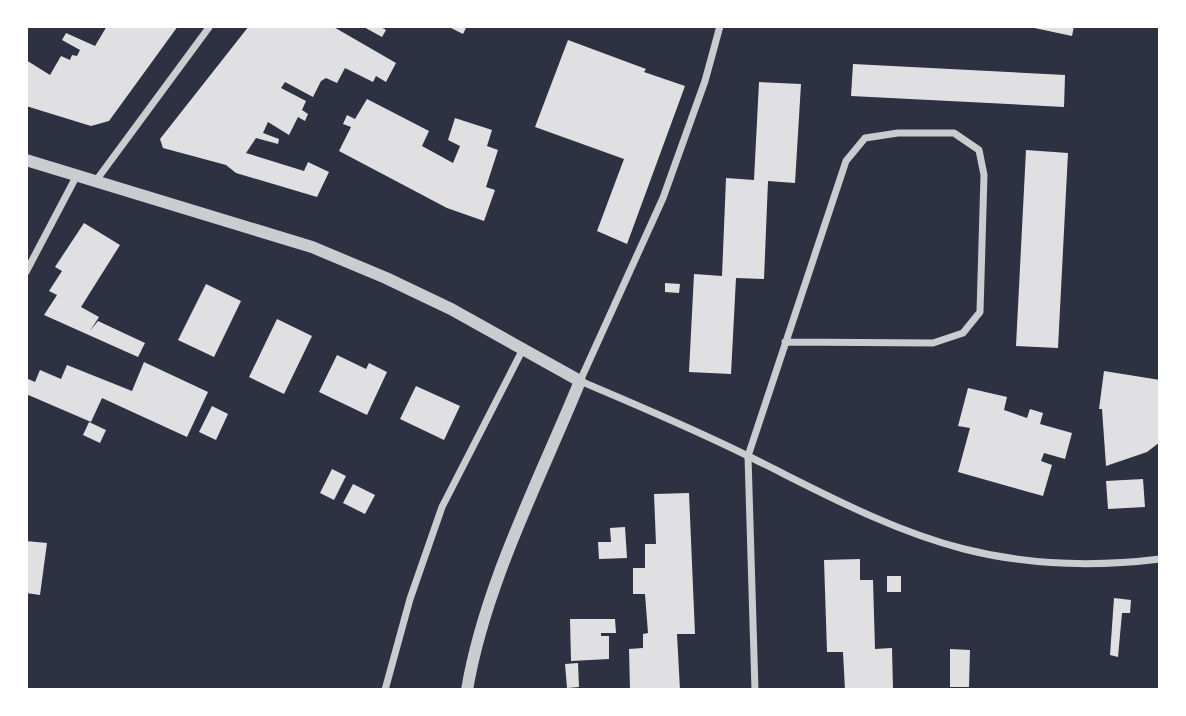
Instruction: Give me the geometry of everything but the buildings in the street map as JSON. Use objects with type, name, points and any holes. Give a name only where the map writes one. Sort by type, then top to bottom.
[{"type":"street","points":[[95,182],[210,26]]},
{"type":"street","points":[[467,690],[496,582],[580,380],[663,198],[705,81],[720,26]]},
{"type":"street","points":[[755,690],[748,456],[785,342],[846,160],[865,138],[898,133],[954,133],[978,150],[984,175],[981,312],[963,333],[933,343],[785,342]]},
{"type":"street","points":[[26,160],[312,247],[408,288],[580,380],[669,418],[834,500],[887,523],[965,549],[1045,563],[1160,559]]},
{"type":"street","points":[[26,272],[76,177]]},
{"type":"street","points":[[385,690],[410,599],[442,507],[523,349]]}]
